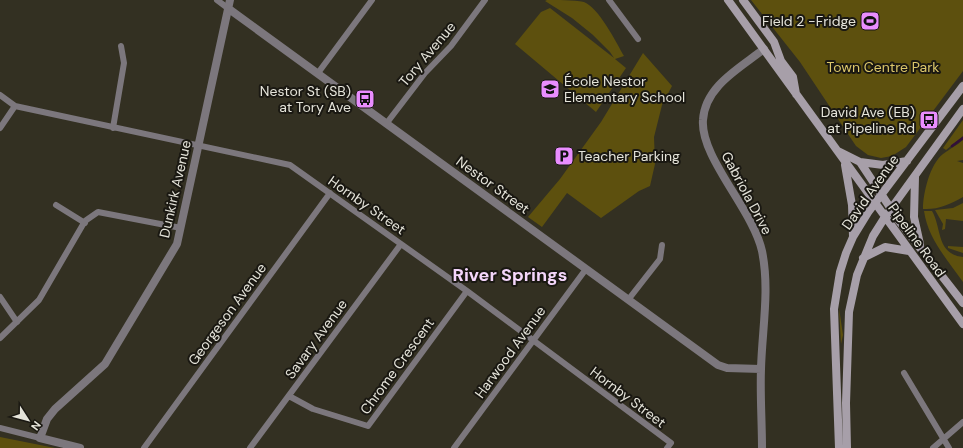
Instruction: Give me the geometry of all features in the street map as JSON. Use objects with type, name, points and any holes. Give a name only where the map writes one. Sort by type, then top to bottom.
[{"type":"main road","name":"Pipeline Road","points":[[728,0],[963,324]]},
{"type":"main road","points":[[743,0],[774,42],[781,61],[796,82],[796,94]]},
{"type":"main road","name":"David Avenue","points":[[839,448],[834,309],[840,272],[853,237],[875,204],[963,86]]},
{"type":"main road","name":"David Avenue","points":[[847,448],[849,312],[852,292],[863,258],[891,208],[963,109]]},
{"type":"main road","name":"Pipeline Road","points":[[838,151],[860,162],[891,208],[963,303]]},
{"type":"main road","points":[[860,162],[883,165],[907,161]]},
{"type":"main road","points":[[845,162],[852,205],[853,237]]},
{"type":"main road","points":[[915,177],[914,217],[920,247]]},
{"type":"main road","points":[[863,258],[885,247],[909,251]]},
{"type":"street","name":"Nestor Street","points":[[217,0],[718,365],[727,368],[761,369]]},
{"type":"street","name":"Dunkirk Avenue","points":[[40,438],[47,419],[55,409],[105,364],[174,250],[181,228],[200,145],[230,0]]},
{"type":"street","points":[[318,74],[372,0]]},
{"type":"street","name":"Tory Avenue","points":[[386,124],[425,73],[451,46],[485,0]]},
{"type":"street","points":[[609,0],[638,39]]},
{"type":"street","points":[[112,128],[124,63],[121,46]]},
{"type":"street","name":"Gabriola Drive","points":[[762,448],[761,369],[766,286],[762,250],[753,226],[706,143],[702,125],[705,108],[715,88],[764,49]]},
{"type":"street","name":"Hornby Street","points":[[0,95],[15,106],[290,165],[467,291],[533,340],[669,446]]},
{"type":"street","points":[[0,128],[15,106]]},
{"type":"street","name":"Georgeson Avenue","points":[[144,448],[330,193]]},
{"type":"street","points":[[56,205],[85,223]]},
{"type":"street","points":[[0,338],[33,306],[44,292],[90,216],[98,212],[181,228]]},
{"type":"street","name":"Savary Avenue","points":[[250,448],[401,244]]},
{"type":"street","points":[[628,300],[660,258],[662,245]]},
{"type":"street","name":"Harwood Avenue","points":[[454,448],[586,269]]},
{"type":"street","name":"Chrome Crescent","points":[[289,396],[312,409],[368,426],[467,291]]},
{"type":"street","points":[[0,296],[17,322]]},
{"type":"street","points":[[904,373],[948,448]]},
{"type":"street","points":[[933,448],[963,422]]},
{"type":"street","points":[[0,428],[80,448]]},
{"type":"green space","name":"Town Centre Park","points":[[751,0],[963,0],[963,71],[906,147],[892,156],[881,158],[868,155],[856,146],[800,62]]},
{"type":"green space","points":[[545,1],[580,1],[590,5],[607,26],[624,56],[615,59],[626,68],[596,112],[515,44],[541,12],[550,8],[614,58],[593,35],[572,18]]},
{"type":"green space","points":[[643,53],[672,86],[662,105],[654,137],[655,164],[650,186],[639,191],[601,218],[567,193],[542,227],[528,217],[560,179],[601,122]]},
{"type":"green space","points":[[963,120],[963,136],[946,150],[943,148]]},
{"type":"green space","points":[[963,140],[963,160],[957,161],[963,163],[963,197],[939,207],[923,209],[924,195],[928,179],[934,165],[943,154]]},
{"type":"green space","points":[[963,203],[963,221],[946,219],[945,229],[942,230],[943,224],[935,210],[953,208]]},
{"type":"green space","points":[[924,211],[932,211],[941,239],[948,251],[954,255],[963,257],[963,282],[934,240],[926,221]]},
{"type":"green space","points":[[948,246],[963,247],[963,253],[948,248]]},
{"type":"green space","points":[[839,308],[843,335],[841,344]]},
{"type":"green space","points":[[0,437],[55,448],[0,448]]},
{"type":"waterway","points":[[952,146],[963,138]]},
{"type":"place","name":"Field 2 -Fridge","points":[[870,21]]},
{"type":"place","name":"École Nestor Elementary School","points":[[550,89]]},
{"type":"place","name":"Nestor St (SB) at Tory Ave","points":[[365,99]]},
{"type":"place","name":"David Ave (EB) at Pipeline Rd","points":[[929,120]]},
{"type":"place","name":"Teacher Parking","points":[[564,156]]},
{"type":"district","name":"River Springs","points":[[510,275]]}]
